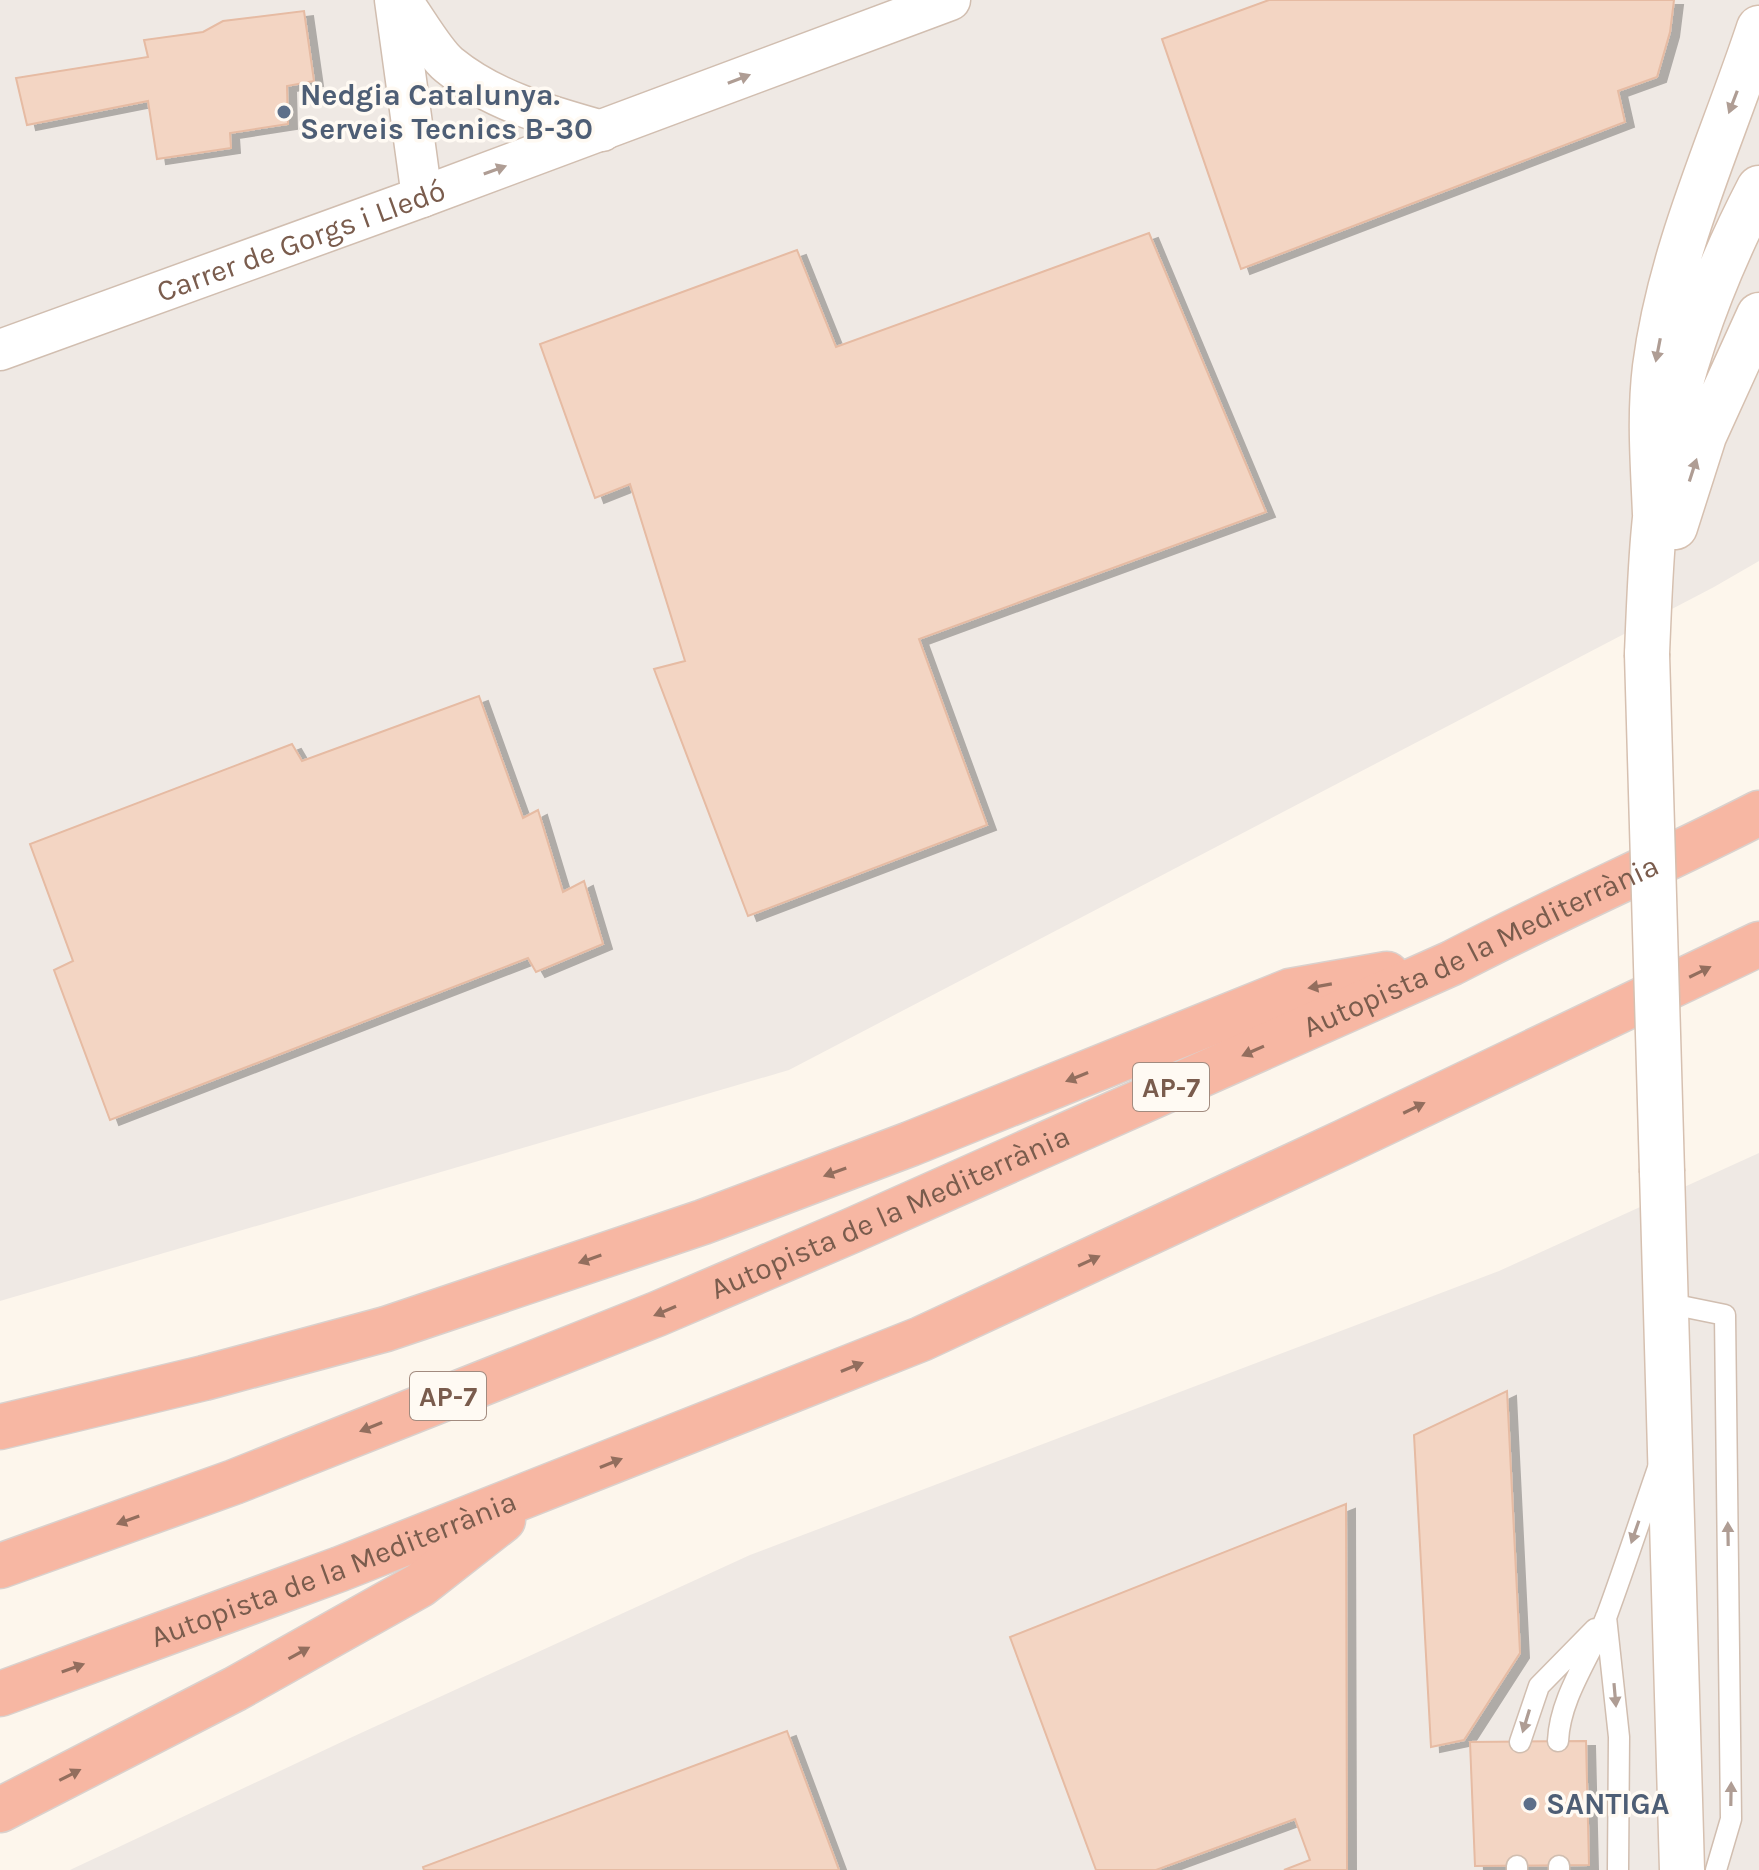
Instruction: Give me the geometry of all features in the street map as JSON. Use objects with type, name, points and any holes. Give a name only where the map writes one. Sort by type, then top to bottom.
[{"type":"highway","name":"Autopista de la Mediterrània","points":[[0,1566],[234,1482],[657,1314],[1452,963],[1759,813]]},
{"type":"highway","name":"Autopista de la Mediterrània","points":[[0,1694],[197,1623],[538,1492],[921,1339],[1759,944]]},
{"type":"highway","points":[[0,1427],[204,1378],[386,1329],[703,1222],[895,1150],[1290,991],[1452,963]]},
{"type":"highway","points":[[0,1810],[235,1689],[420,1585],[538,1492]]},
{"type":"main road","points":[[1682,1870],[1647,654],[1655,514],[1652,410],[1655,366],[1695,200],[1759,28]]},
{"type":"main road","points":[[1655,514],[1667,435],[1680,388],[1726,258],[1759,188]]},
{"type":"main road","points":[[1647,654],[1678,515],[1700,449],[1735,363],[1759,315]]},
{"type":"street","points":[[395,0],[422,197]]},
{"type":"street","points":[[401,0],[447,64],[503,99],[550,117],[602,131]]},
{"type":"street","name":"Carrer de Gorgs i Lledó","points":[[0,350],[602,131],[950,0]]},
{"type":"lane","points":[[1666,1303],[1725,1315],[1731,1819],[1716,1870]]},
{"type":"lane","points":[[1558,1741],[1564,1708],[1606,1617],[1670,1432]]},
{"type":"lane","points":[[1520,1742],[1539,1686],[1606,1617]]},
{"type":"lane","points":[[1606,1617],[1619,1737],[1618,1870]]},
{"type":"shaded area","points":[[0,0],[1759,0],[1759,561],[789,1070],[0,1301]]},
{"type":"shaded area","points":[[1759,1153],[1759,1870],[70,1870],[750,1555],[1499,1271]]},
{"type":"building","points":[[1269,0],[1674,0],[1670,32],[1657,77],[1618,91],[1625,122],[1241,269],[1162,39]]},
{"type":"building","points":[[304,11],[314,81],[287,86],[288,124],[230,133],[231,148],[157,159],[148,101],[27,125],[16,78],[148,57],[144,40],[203,32],[223,21]]},
{"type":"building","points":[[1149,233],[1266,512],[919,639],[987,825],[748,916],[654,669],[685,661],[630,484],[595,498],[540,344],[797,250],[836,347]]},
{"type":"building","points":[[479,696],[523,818],[538,810],[563,892],[584,881],[603,944],[536,972],[528,958],[110,1120],[54,970],[73,961],[30,844],[292,744],[302,761]]},
{"type":"building","points":[[1507,1391],[1520,1653],[1464,1740],[1431,1747],[1414,1435]]},
{"type":"building","points":[[1346,1504],[1347,1870],[1284,1870],[1310,1860],[1295,1819],[1156,1870],[1096,1870],[1010,1637]]},
{"type":"building","points":[[787,1731],[839,1870],[424,1870],[423,1867]]},
{"type":"building","name":"SANTIGA","points":[[1586,1741],[1589,1865],[1475,1866],[1470,1742]]},
{"type":"place","name":"Nedgia Catalunya. Serveis Tecnics B-30","points":[[284,112]]},
{"type":"place","name":"SANTIGA","points":[[1530,1804]]}]
